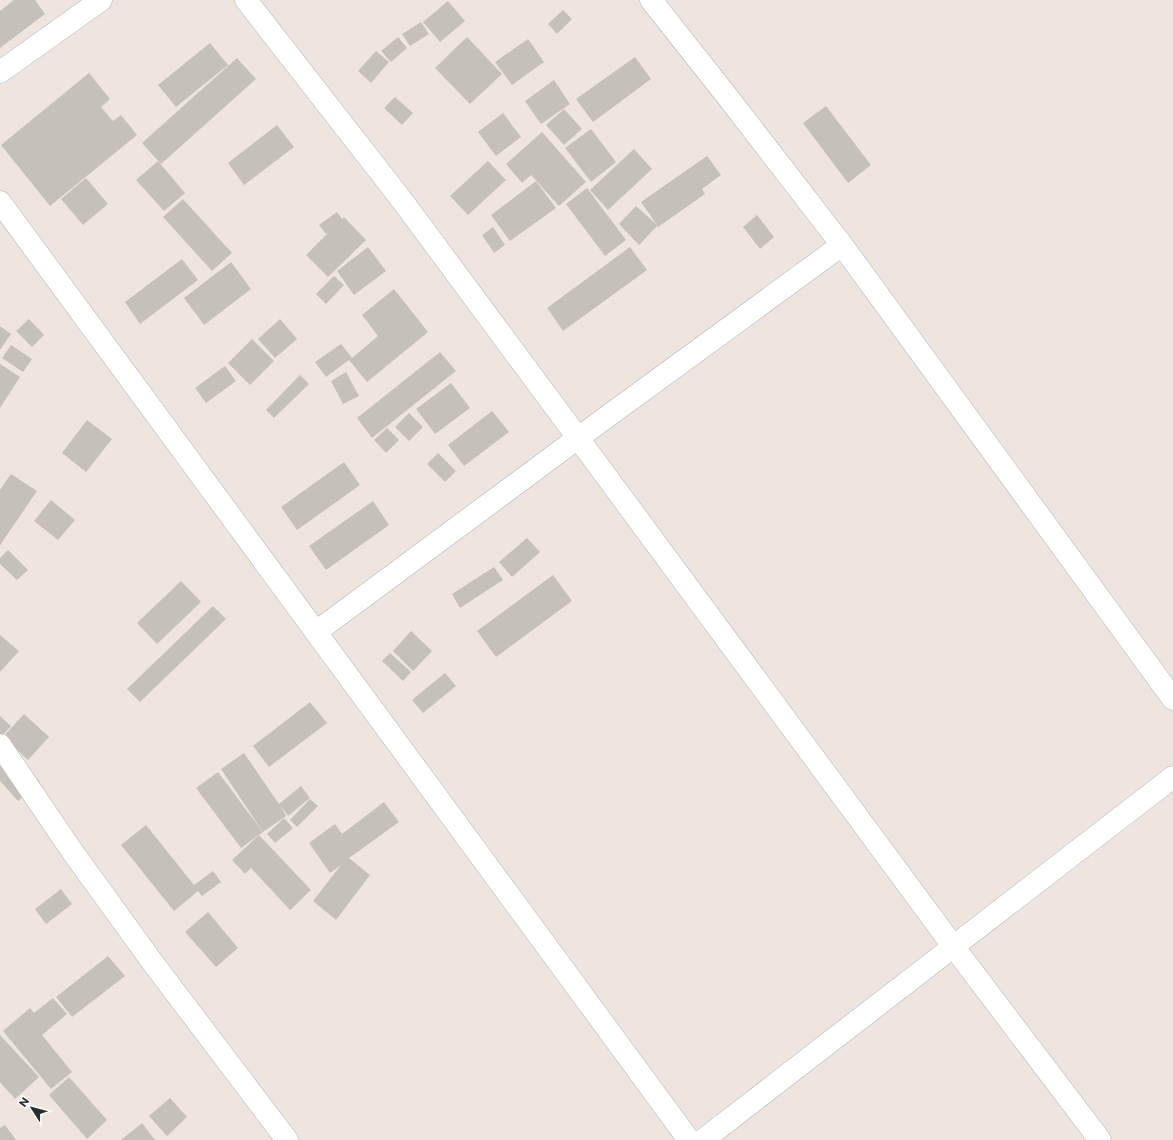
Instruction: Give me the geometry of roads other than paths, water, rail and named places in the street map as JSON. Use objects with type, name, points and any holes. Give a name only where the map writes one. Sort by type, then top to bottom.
[{"type":"street","points":[[0,72],[101,0]]},
{"type":"street","points":[[246,0],[401,199],[953,946],[1100,1140]]},
{"type":"street","points":[[651,0],[842,245],[1173,699]]},
{"type":"street","points":[[0,202],[689,1140]]},
{"type":"street","points":[[316,632],[842,245]]},
{"type":"street","points":[[0,745],[81,864],[153,963],[287,1140]]},
{"type":"street","points":[[703,1140],[1173,777]]}]
